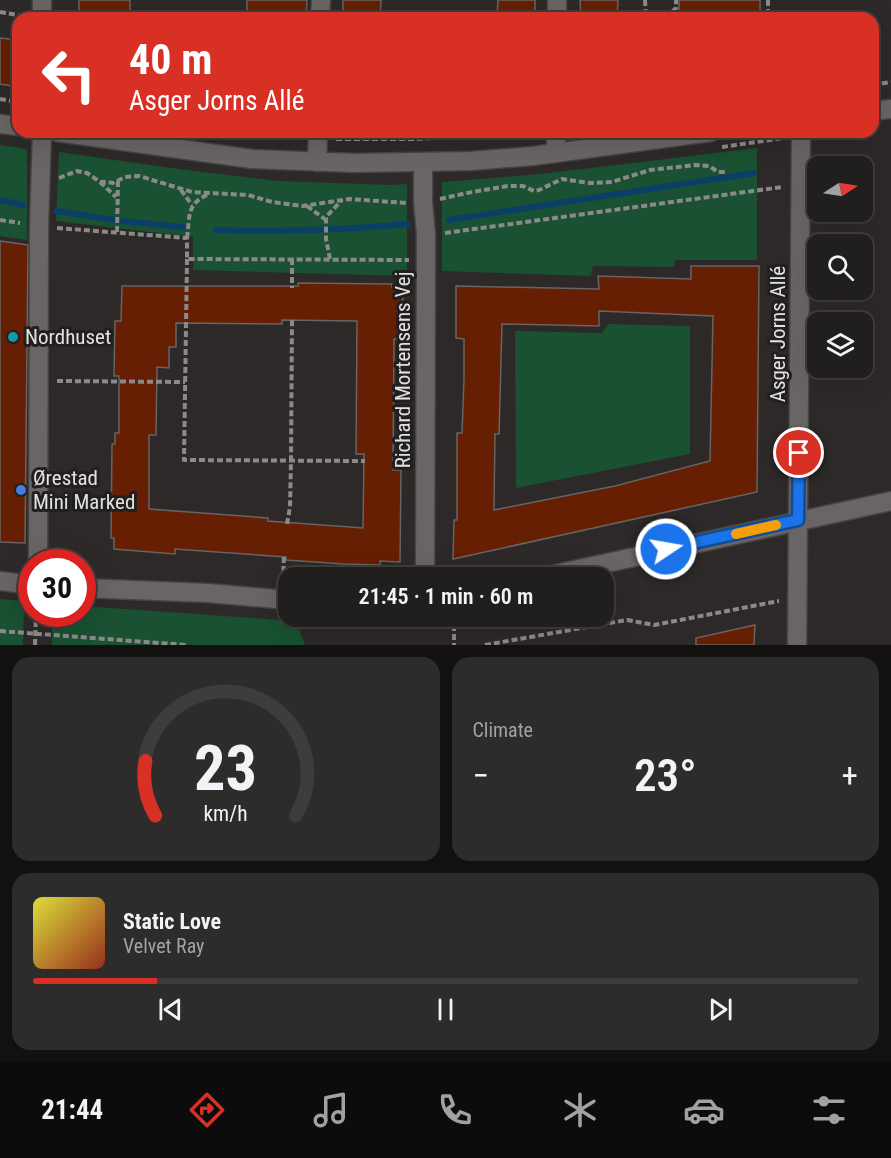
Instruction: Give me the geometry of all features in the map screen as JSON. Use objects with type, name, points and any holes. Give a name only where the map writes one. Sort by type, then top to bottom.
[{"type":"street","points":[[38,549],[39,226],[42,138]]},
{"type":"street","points":[[99,138],[226,156],[317,162],[423,162],[556,153],[667,138]]},
{"type":"street","points":[[317,162],[318,138]]},
{"type":"street","points":[[556,138],[556,153]]},
{"type":"street","name":"Asger Jorns Allé","points":[[797,645],[801,138]]},
{"type":"street","name":"Richard Mortensens Vej","points":[[423,162],[426,234],[425,567]]},
{"type":"street","points":[[587,567],[891,501]]},
{"type":"street","points":[[0,581],[18,583]]},
{"type":"street","points":[[96,589],[208,593],[278,599]]},
{"type":"path","points":[[377,138],[416,140],[444,138]]},
{"type":"path","points":[[442,199],[508,186],[523,186],[534,191],[562,180],[589,183],[612,182],[651,170],[695,165],[709,166],[718,172],[725,172]]},
{"type":"path","points":[[57,178],[82,171],[100,182],[117,198]]},
{"type":"path","points":[[100,182],[113,183],[132,175],[180,190],[209,194],[248,195],[272,202],[306,205],[360,199],[407,203]]},
{"type":"path","points":[[117,230],[118,180]]},
{"type":"path","points":[[187,259],[409,260],[426,234],[620,210],[801,184]]},
{"type":"path","points":[[180,190],[192,205]]},
{"type":"path","points":[[209,194],[196,200],[192,205],[187,238],[184,460],[366,461]]},
{"type":"path","points":[[330,260],[325,230],[326,220],[332,208],[343,200]]},
{"type":"path","points":[[306,205],[326,220]]},
{"type":"path","points":[[0,220],[39,226],[117,230],[187,238]]},
{"type":"path","points":[[292,259],[292,288]]},
{"type":"path","points":[[287,524],[290,507],[292,319]]},
{"type":"path","points":[[38,381],[185,382]]},
{"type":"path","points":[[284,555],[284,567]]},
{"type":"path","points":[[485,645],[627,621],[654,625],[798,598]]},
{"type":"path","points":[[35,645],[36,627]]},
{"type":"path","points":[[454,627],[454,645]]},
{"type":"path","points":[[0,631],[186,645]]},
{"type":"green space","points":[[0,145],[27,149],[27,240],[0,236]]},
{"type":"green space","points":[[757,148],[757,260],[675,260],[674,267],[593,266],[591,276],[442,271],[442,182],[541,174]]},
{"type":"green space","points":[[59,152],[279,181],[407,184],[407,276],[193,270],[193,237],[56,221]]},
{"type":"green space","points":[[608,324],[690,326],[690,454],[516,488],[515,331],[602,333]]},
{"type":"green space","points":[[0,599],[18,600],[18,627],[23,627],[23,645],[0,645]]},
{"type":"green space","points":[[96,607],[278,620],[278,627],[298,627],[305,645],[52,645],[52,627],[96,627]]},
{"type":"building","points":[[79,0],[130,0],[130,12],[79,12]]},
{"type":"building","points":[[247,0],[307,0],[306,12],[247,12]]},
{"type":"building","points":[[343,0],[381,0],[380,12],[343,12]]},
{"type":"building","points":[[498,0],[535,0],[535,12],[497,12]]},
{"type":"building","points":[[580,0],[618,0],[617,12],[581,12]]},
{"type":"building","points":[[679,0],[760,0],[760,12],[679,12]]},
{"type":"building","points":[[0,38],[12,39],[12,86],[0,84]]},
{"type":"building","name":"Nordhuset","points":[[0,241],[28,245],[25,543],[0,542]]},
{"type":"building","points":[[691,266],[759,266],[757,492],[453,559],[454,520],[457,520],[457,433],[462,433],[464,379],[464,339],[456,338],[456,286],[599,289],[598,276],[691,279]],"holes":[[[599,311],[713,316],[710,461],[615,486],[494,510],[495,434],[499,434],[502,324],[599,326]]]},
{"type":"building","points":[[298,283],[392,284],[392,287],[403,287],[402,339],[394,339],[393,470],[401,470],[400,562],[380,561],[380,565],[344,564],[286,560],[286,557],[175,549],[175,554],[114,549],[114,538],[111,538],[112,444],[115,444],[115,433],[119,433],[119,376],[114,376],[115,321],[121,321],[122,286],[298,286]],"holes":[[[282,320],[357,321],[356,454],[364,454],[363,528],[149,509],[149,435],[156,435],[157,367],[169,368],[169,347],[176,347],[176,323],[282,324]]]},
{"type":"building","points":[[755,625],[754,645],[696,645],[696,638]]},
{"type":"waterway","points":[[449,220],[754,173]]},
{"type":"waterway","points":[[0,200],[23,205]]},
{"type":"waterway","points":[[56,211],[183,227]]},
{"type":"waterway","points":[[216,230],[312,230],[408,224]]},
{"type":"slow traffic","points":[[736,534],[776,525]]},
{"type":"place","name":"Nordhuset","points":[[13,337]]},
{"type":"place","name":"Ørestad Mini Marked","points":[[21,490]]},
{"type":"route","points":[[666,549],[798,520],[799,453]]}]
